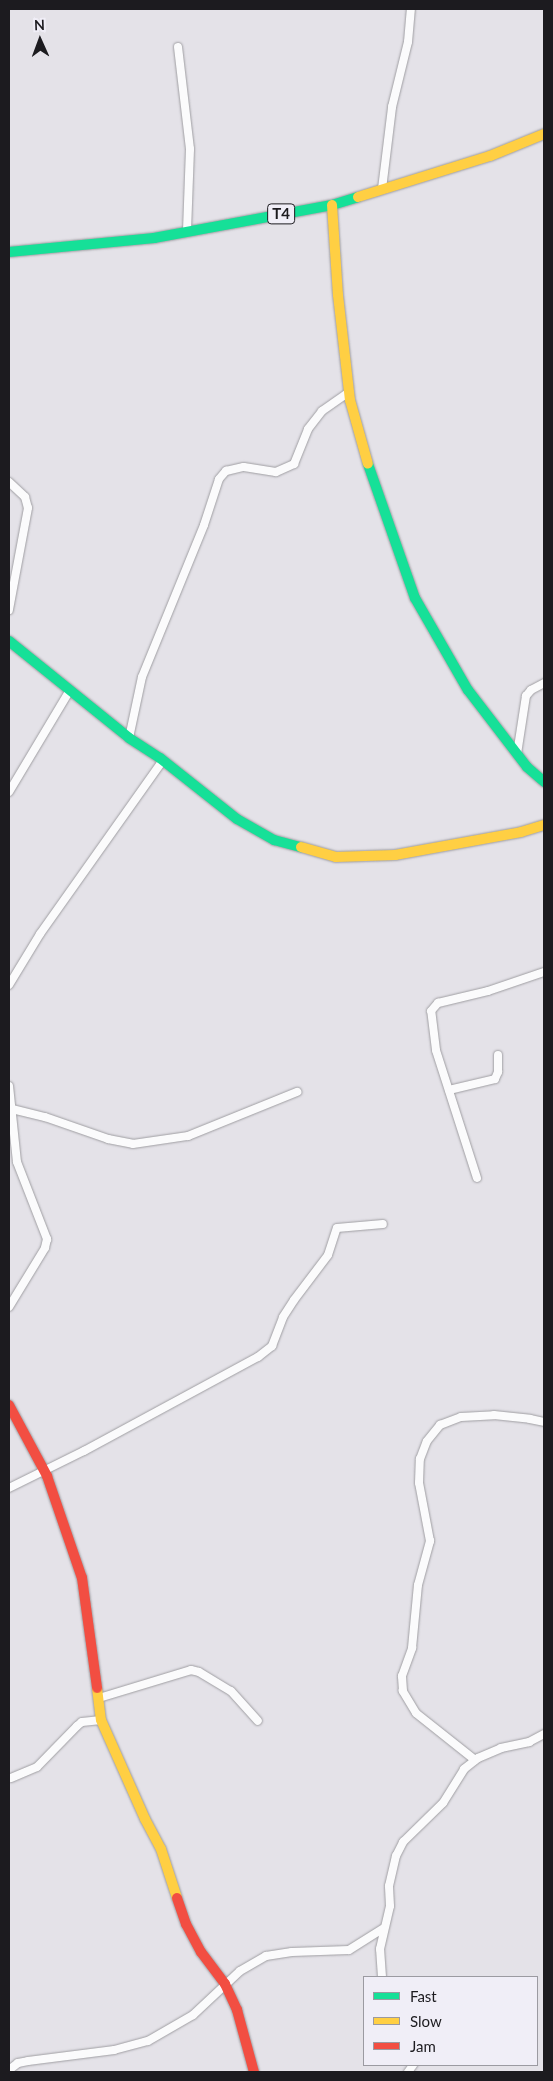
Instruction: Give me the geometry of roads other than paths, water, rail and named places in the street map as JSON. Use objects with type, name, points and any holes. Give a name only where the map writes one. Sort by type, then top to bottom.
[{"type":"main road","name":"T4","points":[[9,252],[154,238],[332,205],[490,156],[544,134]]},
{"type":"main road","points":[[332,205],[338,296],[349,392],[372,480],[415,598],[468,690],[527,767],[544,782]]},
{"type":"main road","points":[[9,641],[129,738],[163,760],[237,819],[274,840],[336,857],[395,855],[521,832],[544,825]]},
{"type":"main road","points":[[9,1405],[44,1471],[82,1578],[101,1720],[145,1819],[161,1849],[186,1924],[201,1952],[225,1984],[237,2010],[254,2072]]},
{"type":"street","points":[[382,189],[392,107],[408,42],[411,9]]},
{"type":"street","points":[[178,48],[190,149],[187,232]]},
{"type":"street","points":[[129,738],[142,677],[220,480],[226,472],[244,467],[276,472],[294,464],[308,429],[322,411],[349,392]]},
{"type":"street","points":[[9,482],[25,497],[28,508],[9,610]]},
{"type":"street","points":[[517,754],[526,696],[531,690],[544,683]]},
{"type":"street","points":[[9,792],[70,690]]},
{"type":"street","points":[[9,985],[40,934],[163,760]]},
{"type":"street","points":[[477,1178],[436,1050],[430,1018],[434,1006],[438,1003],[513,984],[544,972]]},
{"type":"street","points":[[449,1090],[495,1079],[498,1072],[498,1055]]},
{"type":"street","points":[[9,1086],[17,1162],[47,1239],[45,1248],[9,1307]]},
{"type":"street","points":[[11,1107],[108,1138],[133,1144],[188,1136],[297,1092]]},
{"type":"street","points":[[9,1488],[258,1357],[272,1346],[283,1317],[328,1255],[337,1228],[383,1224]]},
{"type":"street","points":[[475,1760],[416,1713],[403,1691],[402,1676],[412,1648],[418,1585],[430,1540],[419,1483],[420,1459],[427,1441],[440,1425],[461,1417],[494,1416],[544,1422]]},
{"type":"street","points":[[99,1698],[191,1670],[199,1672],[231,1691],[258,1721]]},
{"type":"street","points":[[10,1778],[37,1768],[82,1722],[101,1720]]},
{"type":"street","points":[[382,1976],[380,1948],[390,1906],[392,1873],[403,1842],[443,1803],[464,1769],[475,1760],[501,1748],[528,1742],[544,1734]]},
{"type":"street","points":[[9,2070],[18,2063],[114,2050],[148,2041],[193,2015],[240,1971],[266,1956],[292,1952],[349,1950],[384,1928]]}]
